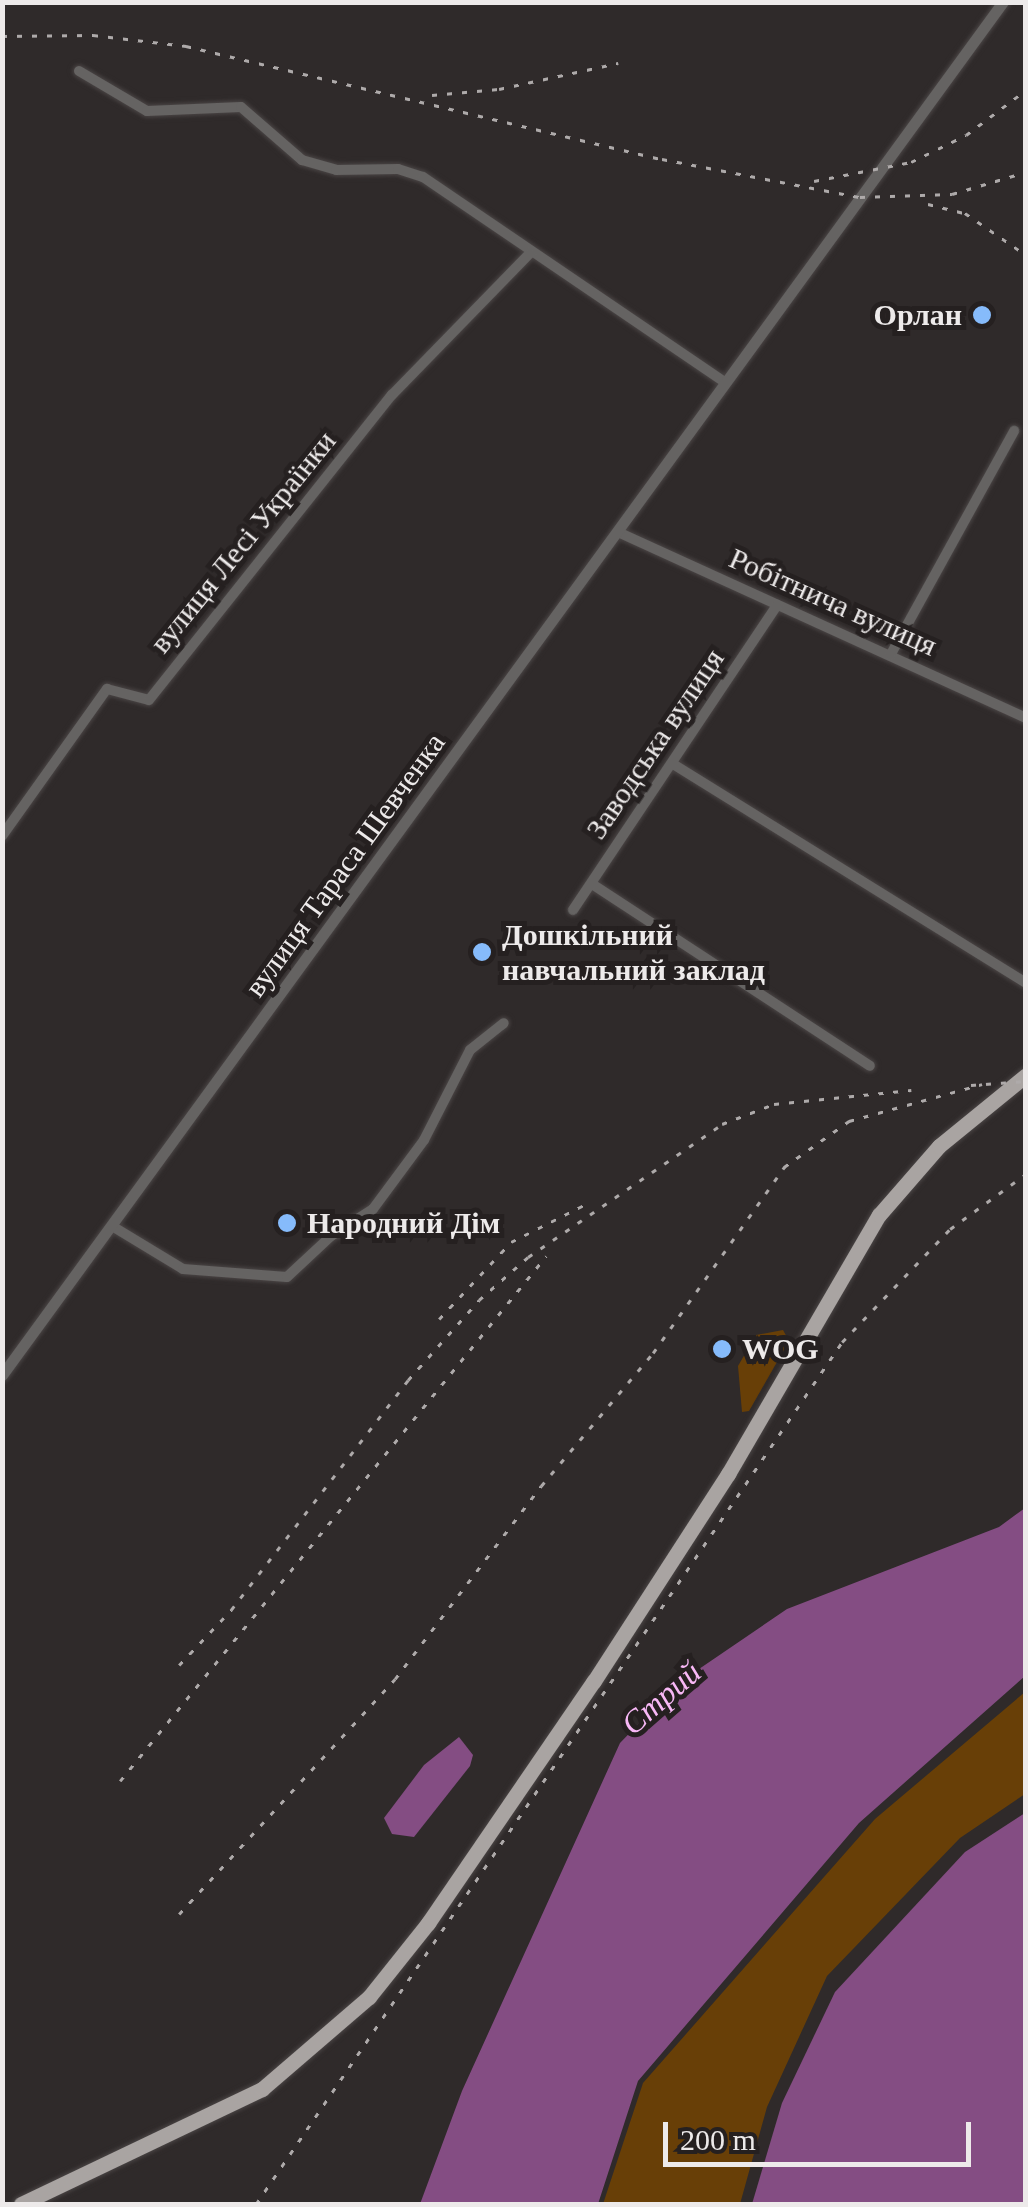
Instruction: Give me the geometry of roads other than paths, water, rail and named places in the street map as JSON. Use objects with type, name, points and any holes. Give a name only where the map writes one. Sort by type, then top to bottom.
[{"type":"highway","points":[[20,2204],[262,2089],[369,1997],[594,1681],[728,1474],[879,1215],[938,1146],[1026,1074]]},
{"type":"street","name":"вулиця Тараса Шевченка","points":[[3,1373],[1003,2]]},
{"type":"street","points":[[80,71],[147,112],[240,106],[302,160],[336,170],[398,169],[423,177],[726,382]]},
{"type":"street","name":"вулиця Лесі Українки","points":[[2,836],[107,689],[148,700],[392,396],[530,253]]},
{"type":"street","points":[[891,654],[1014,431]]},
{"type":"street","name":"Робітнича вулиця","points":[[618,532],[1026,718]]},
{"type":"street","name":"Заводська вулиця","points":[[573,910],[778,604]]},
{"type":"street","points":[[672,764],[1026,983]]},
{"type":"street","points":[[592,884],[870,1066]]},
{"type":"street","points":[[112,1226],[183,1269],[287,1277],[331,1236],[373,1209],[424,1140],[470,1050],[504,1024]]},
{"type":"railway","points":[[2,36],[93,35],[186,46],[662,159],[860,197],[952,194],[1026,172]]},
{"type":"railway","points":[[432,95],[499,89],[618,63]]},
{"type":"railway","points":[[814,181],[911,162],[966,135],[1026,90]]},
{"type":"railway","points":[[928,204],[965,213],[1026,255]]},
{"type":"railway","points":[[971,1085],[1026,1081]]},
{"type":"railway","points":[[179,1914],[395,1679],[541,1486],[653,1353],[784,1167],[849,1121],[982,1084]]},
{"type":"railway","points":[[179,1665],[231,1610],[408,1380],[479,1300],[528,1257],[722,1124],[774,1104],[911,1090]]},
{"type":"railway","points":[[256,2204],[842,1342],[950,1229],[1026,1174]]},
{"type":"railway","points":[[439,1319],[511,1242],[586,1204]]},
{"type":"railway","points":[[120,1781],[546,1256]]},
{"type":"place","name":"Орлан","points":[[982,315]]},
{"type":"place","name":"Дошкільний навчальний заклад","points":[[482,952]]},
{"type":"place","name":"Народний Дім","points":[[287,1223]]},
{"type":"place","name":"WOG","points":[[722,1349]]},
{"type":"water label","name":"Стрий","points":[[661,1698]]}]
